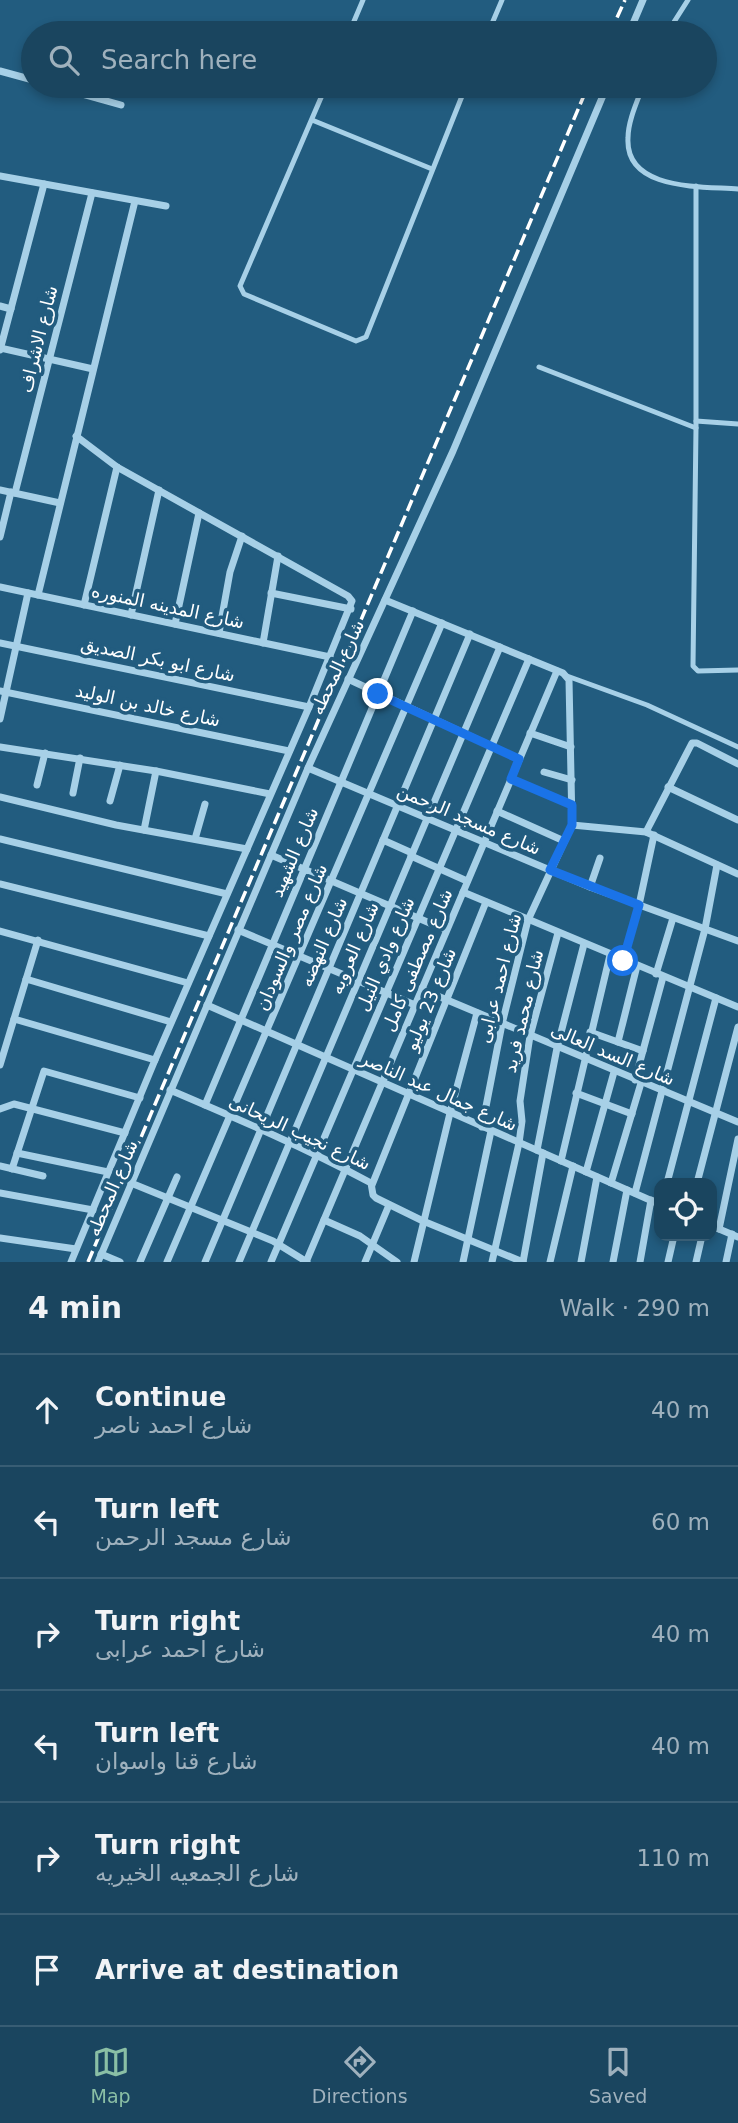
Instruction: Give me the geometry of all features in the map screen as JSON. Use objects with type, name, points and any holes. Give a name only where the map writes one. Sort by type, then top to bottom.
[{"type":"street","points":[[634,21],[643,0]]},
{"type":"street","points":[[0,71],[21,77]]},
{"type":"street","points":[[96,98],[121,105]]},
{"type":"street","name":"شارع المحطه","points":[[98,1262],[307,768],[453,451],[602,98]]},
{"type":"street","points":[[0,176],[166,206]]},
{"type":"street","points":[[44,184],[0,348],[93,369]]},
{"type":"street","name":"شارع الاشراف","points":[[0,537],[50,359],[92,193]]},
{"type":"street","points":[[38,595],[135,201]]},
{"type":"street","points":[[0,306],[11,309]]},
{"type":"street","name":"شارع المحطه","points":[[71,1262],[188,983],[351,609],[351,598],[117,467],[76,436]]},
{"type":"street","points":[[84,605],[117,467]]},
{"type":"street","points":[[0,490],[60,503]]},
{"type":"street","points":[[131,614],[159,490]]},
{"type":"street","points":[[175,624],[199,513]]},
{"type":"street","points":[[219,633],[230,572],[242,536]]},
{"type":"street","points":[[263,643],[278,556]]},
{"type":"street","name":"شارع المدينه المنوره","points":[[0,587],[330,657]]},
{"type":"street","points":[[0,719],[3,692],[28,593]]},
{"type":"street","points":[[271,593],[351,609]]},
{"type":"street","points":[[385,600],[567,676]]},
{"type":"street","name":"شارع الشهيد","points":[[205,1105],[413,611]]},
{"type":"street","name":"شارع مصر والسودان","points":[[167,1262],[442,623]]},
{"type":"street","name":"شارع النهضه","points":[[205,1262],[470,634]]},
{"type":"street","name":"شارع ابو بكر الصديق","points":[[0,643],[309,707]]},
{"type":"street","name":"شارع العروبه","points":[[239,1262],[500,647]]},
{"type":"street","name":"شارع وادي النيل","points":[[271,1262],[528,659]]},
{"type":"street","name":"شارع مصطفى كامل","points":[[306,1262],[556,671]]},
{"type":"street","name":"شارع احمد عرابى","points":[[482,1127],[502,1024],[528,920],[572,825],[567,676]]},
{"type":"street","points":[[348,680],[519,759]]},
{"type":"street","name":"شارع خالد بن الوليد","points":[[3,692],[289,751]]},
{"type":"street","points":[[530,733],[571,747]]},
{"type":"street","points":[[623,961],[639,905],[650,833],[668,787],[690,745],[697,743],[738,764]]},
{"type":"street","points":[[0,747],[156,771],[270,794]]},
{"type":"street","points":[[37,785],[45,753]]},
{"type":"street","points":[[74,793],[80,758]]},
{"type":"street","points":[[110,801],[120,765]]},
{"type":"street","name":"شارع مسجد الرحمن","points":[[307,768],[590,887],[738,941]]},
{"type":"street","points":[[144,830],[156,771]]},
{"type":"street","points":[[544,772],[572,780]]},
{"type":"street","points":[[511,779],[572,805]]},
{"type":"street","points":[[668,787],[738,820]]},
{"type":"street","points":[[0,797],[144,830],[247,849]]},
{"type":"street","points":[[195,839],[205,804]]},
{"type":"street","points":[[497,811],[564,841]]},
{"type":"street","points":[[572,825],[650,833],[738,873]]},
{"type":"street","points":[[0,839],[227,894]]},
{"type":"street","points":[[383,840],[467,881]]},
{"type":"street","points":[[271,855],[446,930]]},
{"type":"street","points":[[590,887],[600,858]]},
{"type":"street","points":[[635,1193],[705,929],[717,865]]},
{"type":"street","points":[[0,884],[209,936]]},
{"type":"street","points":[[463,892],[738,1007]]},
{"type":"street","name":"شارع 23 يوليو","points":[[372,1185],[486,902]]},
{"type":"street","points":[[611,1183],[632,1114],[643,1051],[673,918]]},
{"type":"street","points":[[238,930],[415,1005]]},
{"type":"street","points":[[0,931],[188,983]]},
{"type":"street","name":"شارع محمد فريد","points":[[492,1262],[519,1143],[522,1121],[520,1101],[530,1036],[558,933]]},
{"type":"street","points":[[0,1065],[38,940]]},
{"type":"street","points":[[523,1262],[557,1048],[584,944]]},
{"type":"street","points":[[561,1161],[610,955]]},
{"type":"street","points":[[618,1042],[637,966]]},
{"type":"street","points":[[26,979],[172,1022]]},
{"type":"street","name":"شارع السد العالى","points":[[421,989],[738,1122]]},
{"type":"street","points":[[668,1178],[716,998]]},
{"type":"street","name":"شارع جمال عبد الناصر","points":[[207,1005],[654,1202]]},
{"type":"street","points":[[414,1262],[477,1013]]},
{"type":"street","points":[[14,1019],[155,1060]]},
{"type":"street","points":[[698,1178],[738,1027]]},
{"type":"street","points":[[590,1032],[643,1051]]},
{"type":"street","points":[[12,1169],[42,1073],[47,1070],[140,1098]]},
{"type":"street","points":[[586,1172],[614,1072]]},
{"type":"street","name":"شارع نجيب الريحانى","points":[[170,1090],[345,1169],[372,1185],[374,1197],[423,1222],[523,1262]]},
{"type":"street","points":[[576,1093],[632,1114]]},
{"type":"street","points":[[0,1109],[14,1104],[125,1133]]},
{"type":"street","points":[[463,1262],[491,1131]]},
{"type":"street","points":[[717,1219],[738,1139]]},
{"type":"street","points":[[18,1153],[108,1172]]},
{"type":"street","points":[[0,1166],[43,1176]]},
{"type":"street","points":[[550,1262],[573,1166]]},
{"type":"street","points":[[140,1262],[177,1177]]},
{"type":"street","points":[[581,1262],[597,1177]]},
{"type":"street","points":[[131,1183],[252,1231],[279,1244],[306,1262]]},
{"type":"street","points":[[612,1262],[627,1190]]},
{"type":"street","points":[[0,1193],[93,1210]]},
{"type":"street","points":[[365,1262],[389,1205]]},
{"type":"street","points":[[640,1262],[654,1206]]},
{"type":"street","points":[[324,1220],[372,1243],[397,1262]]},
{"type":"street","points":[[717,1228],[735,1235],[726,1262]]},
{"type":"street","points":[[0,1238],[76,1249]]},
{"type":"street","points":[[668,1262],[673,1241]]},
{"type":"street","points":[[696,1262],[701,1241]]},
{"type":"street","points":[[101,1254],[120,1262]]},
{"type":"lane","points":[[354,21],[363,0]]},
{"type":"lane","points":[[493,21],[502,0]]},
{"type":"lane","points":[[675,21],[688,0]]},
{"type":"lane","points":[[321,98],[240,286],[244,294],[351,339],[362,340],[366,337],[461,98]]},
{"type":"lane","points":[[640,98],[628,138],[633,160],[649,177],[695,186],[738,189]]},
{"type":"lane","points":[[312,120],[432,169]]},
{"type":"lane","points":[[695,186],[693,666],[698,671],[738,670]]},
{"type":"lane","points":[[538,367],[696,425],[738,424]]},
{"type":"lane","points":[[567,676],[647,705],[738,747]]},
{"type":"railway","points":[[615,21],[625,0]]},
{"type":"railway","points":[[88,1262],[583,98]]},
{"type":"route","points":[[378,694],[519,759],[511,779],[572,805],[572,825],[550,870],[639,905],[623,961]]}]
